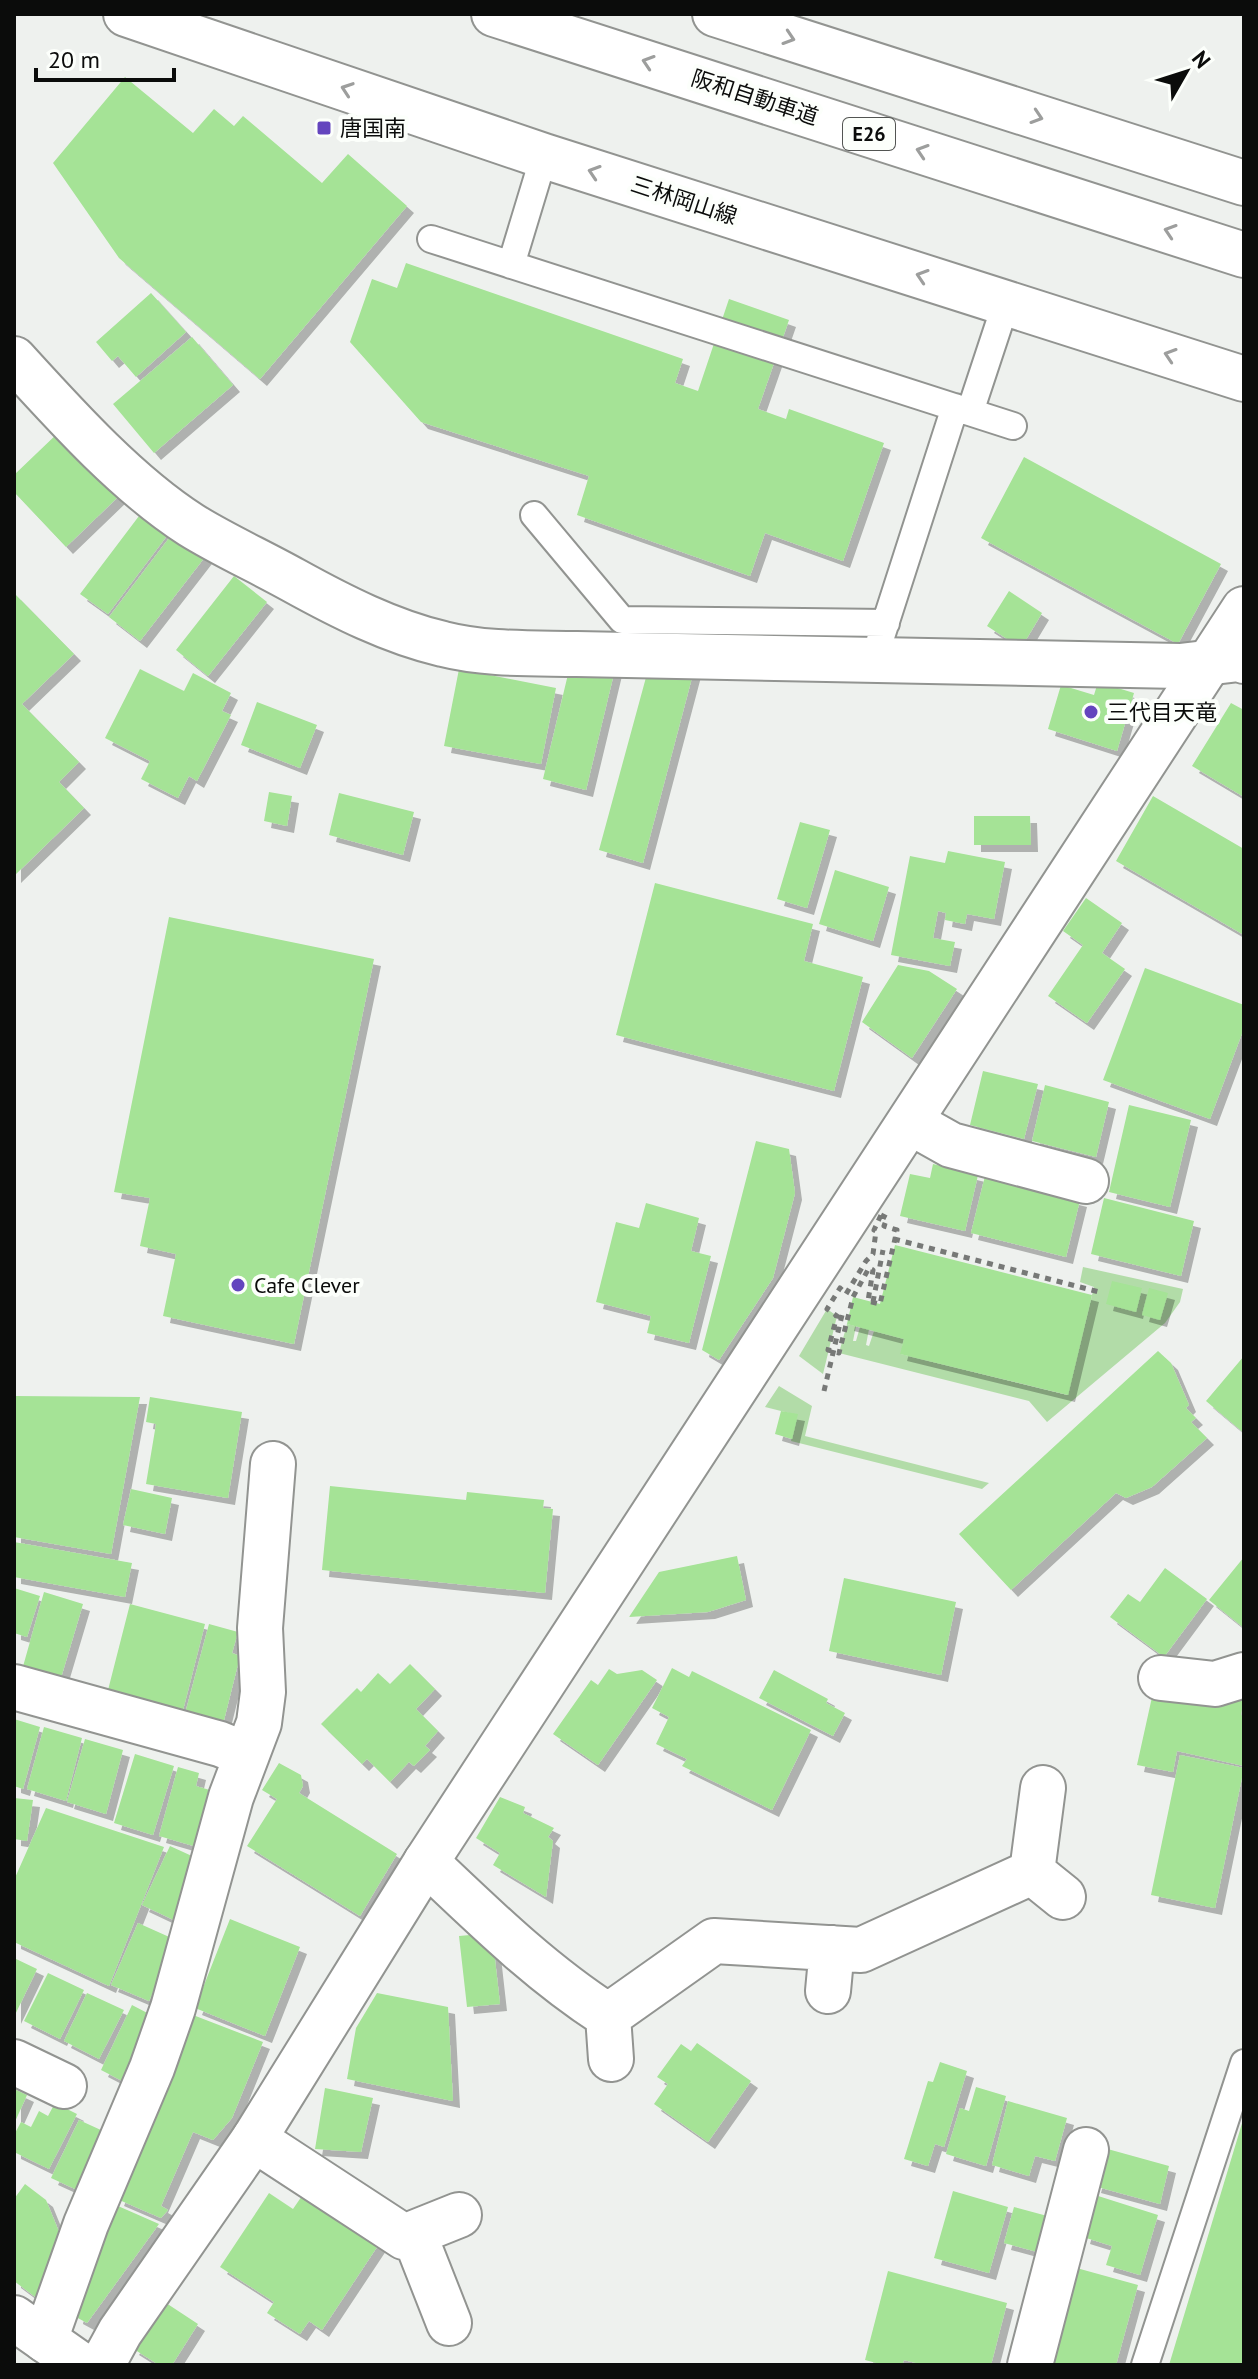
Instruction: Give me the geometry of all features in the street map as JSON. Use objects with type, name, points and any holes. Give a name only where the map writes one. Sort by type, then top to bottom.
[{"type":"main road","name":"三林岡山線","points":[[126,14],[544,156],[1244,379]]},
{"type":"main road","name":"阪和自動車道","points":[[494,14],[1244,255]]},
{"type":"main road","points":[[715,14],[1244,183]]},
{"type":"main road","points":[[14,359],[54,403],[118,464],[191,525],[367,618],[444,645],[508,653],[687,638],[880,641],[1180,666],[1227,662]]},
{"type":"main road","points":[[102,2365],[120,2332],[254,2139],[426,1862],[910,1122],[1227,662],[1244,609]]},
{"type":"main road","points":[[910,1122],[951,1145],[1086,1181]]},
{"type":"main road","points":[[81,2365],[30,2329],[86,2224],[152,2068],[173,2008],[227,1811],[259,1723],[263,1692],[260,1628],[273,1464]]},
{"type":"main road","points":[[1161,1678],[1215,1684],[1244,1675]]},
{"type":"main road","points":[[14,1687],[220,1744],[247,1755]]},
{"type":"main road","points":[[426,1862],[486,1920],[571,1993],[610,2038],[714,1941],[861,1950],[1047,1885],[1043,1788]]},
{"type":"main road","points":[[828,1991],[832,1948]]},
{"type":"main road","points":[[14,2062],[64,2086]]},
{"type":"main road","points":[[254,2139],[404,2237],[459,2215]]},
{"type":"main road","points":[[1030,2365],[1086,2150]]},
{"type":"main road","points":[[414,2234],[449,2323]]},
{"type":"lane","points":[[511,265],[544,156]]},
{"type":"lane","points":[[431,239],[1013,426]]},
{"type":"lane","points":[[880,641],[963,410],[1006,303]]},
{"type":"lane","points":[[534,515],[622,620],[687,638]]},
{"type":"lane","points":[[1145,2365],[1244,2063]]},
{"type":"path","points":[[886,1236],[1103,1293]]},
{"type":"green space","points":[[1083,1267],[1183,1289],[1180,1302],[1165,1323],[1047,1422],[1029,1401],[839,1353],[847,1324],[856,1326],[853,1341],[856,1341],[860,1327],[869,1329],[866,1345],[869,1346],[874,1331],[904,1339],[901,1354],[1067,1395],[1094,1287],[1080,1282]]},
{"type":"green space","points":[[827,1309],[837,1316],[823,1374],[799,1356]]},
{"type":"green space","points":[[779,1386],[812,1406],[805,1436],[989,1483],[982,1489],[791,1441],[797,1415],[765,1407]]},
{"type":"building","points":[[125,77],[193,133],[214,109],[234,126],[243,116],[322,183],[348,154],[407,206],[260,379],[119,258],[53,163]]},
{"type":"building","points":[[406,263],[683,359],[675,383],[698,391],[729,299],[789,320],[758,409],[786,419],[789,409],[884,443],[843,561],[765,533],[750,576],[577,515],[589,476],[421,422],[350,342],[372,279],[397,288]]},
{"type":"building","points":[[151,293],[186,332],[136,377],[118,356],[112,361],[96,342]]},
{"type":"building","points":[[192,337],[233,385],[154,453],[113,404]]},
{"type":"building","points":[[60,431],[121,494],[66,547],[14,492],[14,475]]},
{"type":"building","points":[[1024,457],[1221,564],[1178,644],[981,538]]},
{"type":"building","points":[[142,512],[169,533],[108,614],[80,594]]},
{"type":"building","points":[[176,529],[208,553],[140,641],[109,617]]},
{"type":"building","points":[[234,576],[267,602],[208,676],[176,650]]},
{"type":"building","points":[[1009,591],[1042,613],[1021,648],[987,626]]},
{"type":"building","points":[[14,593],[74,654],[22,704],[79,762],[59,782],[84,808],[14,876]]},
{"type":"building","points":[[140,669],[184,691],[193,673],[231,693],[222,711],[231,715],[197,781],[189,776],[178,798],[141,779],[150,761],[105,738]]},
{"type":"building","points":[[459,669],[556,688],[541,764],[444,746]]},
{"type":"building","points":[[615,669],[586,790],[543,779],[569,670]]},
{"type":"building","points":[[648,670],[694,670],[643,863],[599,850]]},
{"type":"building","name":"三代目天竜","points":[[1098,682],[1134,693],[1117,751],[1048,729],[1061,685],[1094,695]]},
{"type":"building","points":[[257,702],[317,725],[300,768],[241,745]]},
{"type":"building","points":[[1231,703],[1244,710],[1244,797],[1192,766]]},
{"type":"building","points":[[269,792],[292,796],[287,826],[264,821]]},
{"type":"building","points":[[339,793],[414,812],[403,855],[329,835]]},
{"type":"building","points":[[1153,796],[1244,849],[1244,935],[1116,861]]},
{"type":"building","points":[[974,816],[1030,816],[1031,845],[974,845]]},
{"type":"building","points":[[800,822],[830,830],[807,908],[777,899]]},
{"type":"building","points":[[948,851],[1005,862],[994,919],[967,914],[965,924],[945,920],[946,913],[938,911],[933,938],[955,942],[950,966],[891,955],[910,856],[945,863]]},
{"type":"building","points":[[835,870],[889,887],[873,941],[819,924]]},
{"type":"building","points":[[655,883],[813,924],[804,961],[863,977],[834,1091],[616,1035]]},
{"type":"building","points":[[1086,898],[1122,923],[1102,953],[1125,969],[1087,1023],[1048,996],[1083,945],[1063,931]]},
{"type":"building","points":[[169,917],[374,959],[294,1344],[163,1316],[176,1254],[140,1246],[150,1198],[114,1192]]},
{"type":"building","points":[[898,965],[929,971],[957,989],[912,1058],[862,1022]]},
{"type":"building","points":[[1145,968],[1244,1005],[1244,1028],[1210,1119],[1103,1080]]},
{"type":"building","points":[[983,1071],[1038,1084],[1024,1139],[970,1125]]},
{"type":"building","points":[[1045,1085],[1109,1102],[1096,1157],[1032,1141]]},
{"type":"building","points":[[1129,1105],[1191,1120],[1170,1207],[1109,1192]]},
{"type":"building","points":[[756,1141],[789,1149],[795,1193],[773,1278],[719,1360],[702,1350]]},
{"type":"building","points":[[933,1164],[978,1175],[965,1231],[900,1216],[910,1174],[930,1178]]},
{"type":"building","points":[[985,1176],[1080,1200],[1066,1257],[971,1233]]},
{"type":"building","points":[[1104,1198],[1194,1221],[1181,1276],[1091,1254]]},
{"type":"building","points":[[646,1203],[699,1218],[691,1251],[711,1256],[689,1343],[647,1333],[651,1316],[596,1302],[616,1222],[639,1228]]},
{"type":"building","points":[[895,1245],[1092,1295],[1068,1395],[900,1354],[904,1339],[847,1324],[853,1297],[880,1304]]},
{"type":"building","points":[[1112,1281],[1142,1288],[1136,1312],[1106,1304]]},
{"type":"building","points":[[1149,1288],[1168,1293],[1160,1320],[1142,1315]]},
{"type":"building","points":[[1158,1351],[1171,1363],[1189,1405],[1186,1408],[1196,1418],[1191,1422],[1207,1438],[1152,1487],[1126,1498],[1116,1493],[1011,1590],[959,1534]]},
{"type":"building","points":[[1244,1356],[1244,1433],[1206,1401]]},
{"type":"building","points":[[14,1396],[140,1397],[111,1554],[14,1537]]},
{"type":"building","points":[[150,1397],[242,1412],[228,1498],[146,1484],[156,1424],[146,1422]]},
{"type":"building","points":[[781,1411],[798,1414],[792,1439],[775,1434]]},
{"type":"building","points":[[330,1486],[466,1500],[467,1492],[544,1500],[543,1508],[553,1509],[545,1593],[322,1570]]},
{"type":"building","points":[[131,1489],[172,1498],[165,1534],[123,1525]]},
{"type":"building","points":[[14,1542],[132,1563],[125,1597],[14,1577]]},
{"type":"building","points":[[737,1556],[746,1600],[708,1612],[629,1617],[659,1572]]},
{"type":"building","points":[[1244,1557],[1244,1628],[1209,1600]]},
{"type":"building","points":[[1165,1568],[1207,1599],[1164,1657],[1110,1617],[1128,1594],[1140,1602]]},
{"type":"building","points":[[844,1578],[956,1602],[941,1675],[829,1651]]},
{"type":"building","points":[[14,1588],[40,1596],[27,1637],[14,1633]]},
{"type":"building","points":[[44,1592],[83,1604],[60,1681],[22,1670]]},
{"type":"building","points":[[130,1604],[205,1624],[182,1714],[107,1694]]},
{"type":"building","points":[[209,1624],[238,1632],[232,1653],[240,1656],[223,1724],[185,1714]]},
{"type":"building","points":[[410,1664],[435,1689],[416,1709],[438,1731],[425,1746],[430,1750],[414,1766],[409,1762],[390,1782],[367,1759],[362,1764],[321,1724],[357,1688],[361,1692],[378,1673],[390,1684]]},
{"type":"building","points":[[672,1668],[689,1677],[692,1671],[811,1730],[772,1810],[682,1766],[687,1759],[656,1744],[669,1717],[652,1708]]},
{"type":"building","points":[[609,1669],[617,1674],[642,1670],[657,1680],[598,1765],[553,1734],[591,1680],[598,1685]]},
{"type":"building","points":[[774,1670],[828,1699],[826,1703],[845,1713],[833,1736],[759,1698]]},
{"type":"building","points":[[1154,1688],[1215,1692],[1244,1698],[1241,1715],[1244,1716],[1244,1766],[1177,1751],[1173,1772],[1137,1765]]},
{"type":"building","points":[[14,1719],[40,1727],[23,1789],[14,1786]]},
{"type":"building","points":[[44,1727],[82,1738],[66,1801],[27,1789]]},
{"type":"building","points":[[85,1739],[123,1750],[106,1814],[67,1802]]},
{"type":"building","points":[[135,1754],[174,1766],[153,1835],[114,1823]]},
{"type":"building","points":[[1180,1755],[1244,1768],[1215,1908],[1151,1895]]},
{"type":"building","points":[[279,1763],[301,1775],[303,1786],[299,1793],[397,1854],[360,1916],[247,1846],[277,1799],[262,1790]]},
{"type":"building","points":[[178,1767],[199,1773],[196,1786],[220,1793],[204,1849],[159,1836]]},
{"type":"building","points":[[500,1797],[525,1807],[523,1813],[554,1828],[548,1837],[553,1841],[546,1897],[493,1865],[500,1853],[476,1838]]},
{"type":"building","points":[[14,1798],[33,1800],[27,1841],[14,1839]]},
{"type":"building","points":[[46,1808],[164,1847],[109,1986],[14,1942],[14,1880]]},
{"type":"building","points":[[170,1846],[205,1862],[178,1922],[142,1905]]},
{"type":"building","points":[[230,1919],[300,1947],[265,2036],[195,2008]]},
{"type":"building","points":[[138,1923],[176,1940],[149,2001],[111,1985]]},
{"type":"building","points":[[492,1933],[500,2004],[467,2007],[459,1936]]},
{"type":"building","points":[[14,1958],[37,1969],[14,2017]]},
{"type":"building","points":[[48,1973],[84,1990],[60,2039],[24,2021]]},
{"type":"building","points":[[87,1993],[124,2010],[99,2059],[64,2041]]},
{"type":"building","points":[[377,1993],[448,2007],[453,2101],[347,2079],[356,2028]]},
{"type":"building","points":[[132,2005],[155,2017],[132,2086],[101,2070]]},
{"type":"building","points":[[193,2015],[263,2042],[232,2118],[213,2140],[193,2132],[161,2206],[168,2210],[161,2218],[117,2199]]},
{"type":"building","points":[[697,2043],[751,2081],[708,2142],[654,2104],[668,2084],[657,2077],[681,2044],[691,2051]]},
{"type":"building","points":[[940,2062],[967,2071],[944,2147],[935,2144],[928,2166],[904,2159],[928,2081],[933,2082]]},
{"type":"building","points":[[976,2087],[1006,2096],[986,2166],[946,2154],[960,2108],[969,2111]]},
{"type":"building","points":[[325,2088],[373,2098],[361,2152],[315,2149]]},
{"type":"building","points":[[14,2089],[27,2095],[14,2124]]},
{"type":"building","points":[[1008,2101],[1067,2118],[1055,2161],[1035,2156],[1029,2176],[992,2165]]},
{"type":"building","points":[[55,2103],[77,2114],[49,2169],[14,2152],[14,2135],[21,2122],[31,2127],[39,2111],[48,2116]]},
{"type":"building","points":[[79,2120],[114,2136],[86,2194],[51,2178]]},
{"type":"building","points":[[1243,2120],[1244,2365],[1169,2365]]},
{"type":"building","points":[[1104,2148],[1169,2166],[1160,2204],[1094,2186]]},
{"type":"building","points":[[25,2184],[46,2200],[66,2249],[42,2302],[14,2281],[14,2199]]},
{"type":"building","points":[[953,2191],[1008,2207],[989,2273],[934,2258]]},
{"type":"building","points":[[269,2193],[293,2209],[304,2193],[379,2244],[322,2330],[309,2321],[300,2334],[267,2313],[274,2302],[220,2267]]},
{"type":"building","points":[[1095,2195],[1158,2215],[1140,2275],[1106,2265],[1112,2246],[1083,2237]]},
{"type":"building","points":[[118,2206],[159,2224],[87,2323],[76,2317],[90,2245]]},
{"type":"building","points":[[1014,2207],[1051,2217],[1041,2253],[1004,2243]]},
{"type":"building","points":[[1073,2267],[1138,2285],[1116,2365],[1049,2365]]},
{"type":"building","points":[[888,2271],[1007,2303],[991,2365],[924,2365],[904,2360],[902,2365],[884,2365],[865,2360]]},
{"type":"building","points":[[163,2301],[198,2324],[172,2365],[159,2365],[132,2348]]},
{"type":"place","name":"唐国南","points":[[324,128]]},
{"type":"place","name":"三代目天竜","points":[[1091,712]]},
{"type":"place","name":"Cafe Clever","points":[[238,1285]]}]
